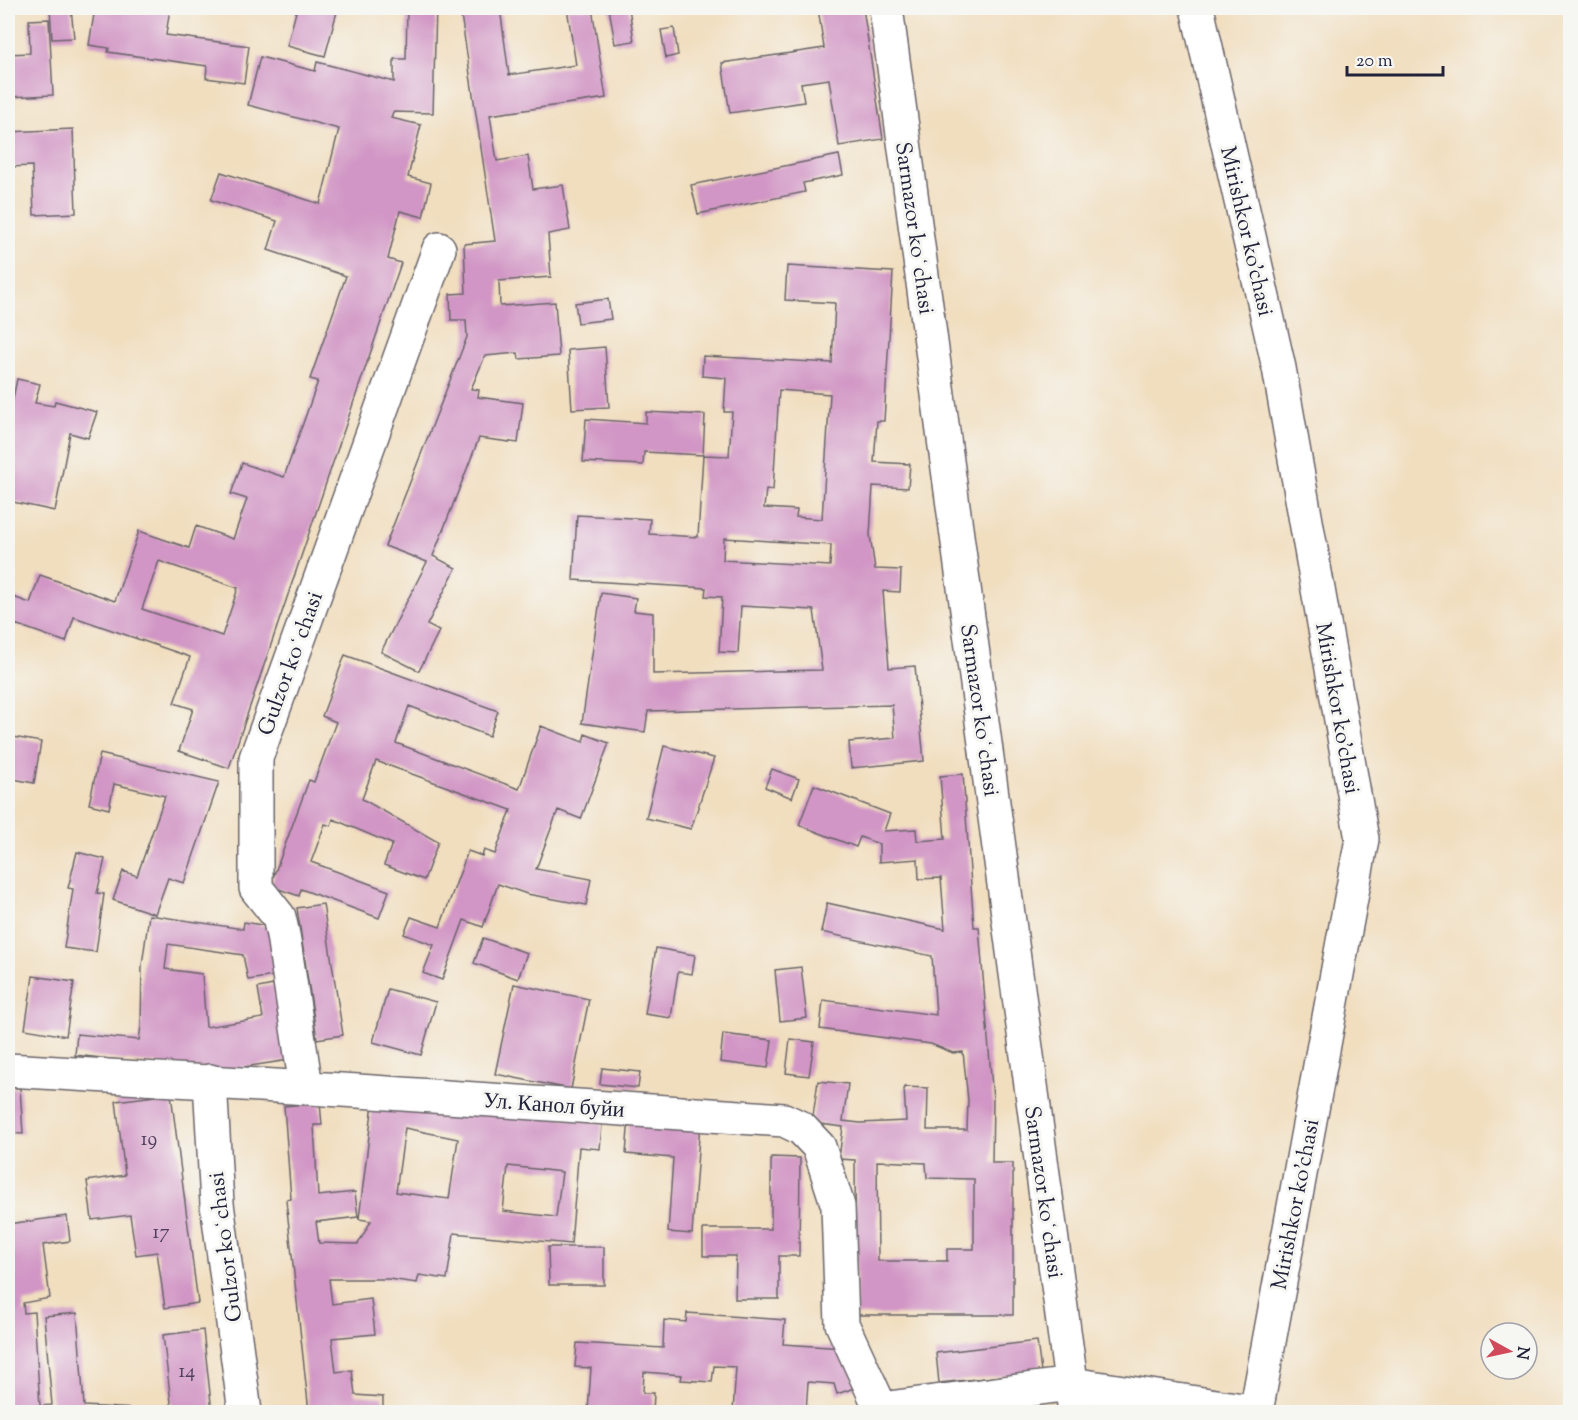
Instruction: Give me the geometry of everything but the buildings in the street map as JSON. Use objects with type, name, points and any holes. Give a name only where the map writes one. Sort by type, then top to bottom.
[{"type":"street","name":"Sarmazor koʻchasi","points":[[886,8],[1073,1399]]},
{"type":"street","name":"Mirishkor ko'chasi","points":[[880,1411],[1073,1399],[1256,1412],[1362,839],[1279,368],[1197,8]]},
{"type":"street","name":"Gulzor koʻchasi","points":[[306,1087],[284,935],[279,917],[256,888],[255,758],[439,249]]},
{"type":"street","name":"Ул. Канол буйи","points":[[8,1070],[306,1087],[784,1120],[801,1128],[819,1147],[838,1206],[842,1324],[880,1411]]},
{"type":"street","name":"Gulzor koʻchasi","points":[[210,1081],[216,1204],[245,1413]]}]
